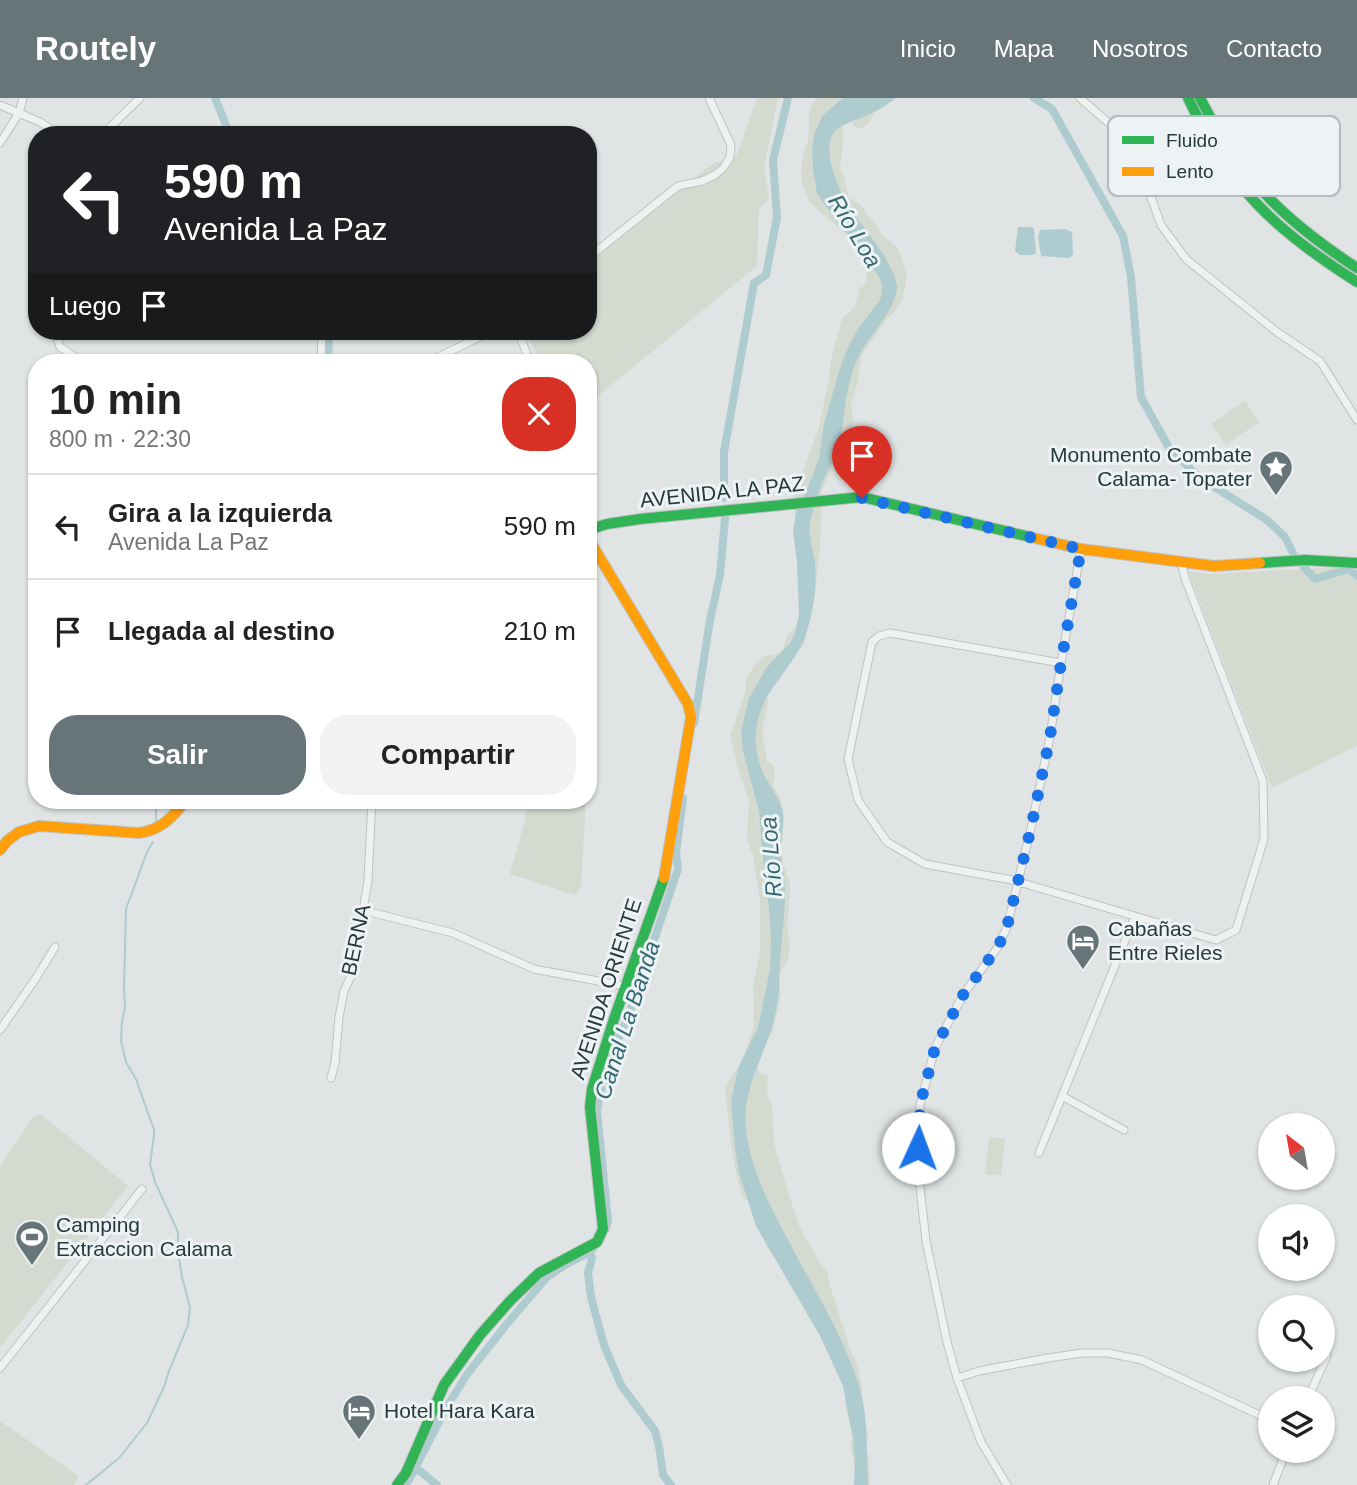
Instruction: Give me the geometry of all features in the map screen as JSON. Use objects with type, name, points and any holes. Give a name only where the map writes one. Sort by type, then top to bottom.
[{"type":"main road","points":[[1188,98],[1197,116]]},
{"type":"main road","points":[[1200,98],[1210,116]]},
{"type":"main road","points":[[1249,196],[1295,240],[1357,282]]},
{"type":"main road","points":[[1265,196],[1301,230],[1357,268]]},
{"type":"main road","name":"AVENIDA LA PAZ","points":[[597,527],[640,519],[862,498],[1081,549],[1214,566],[1305,560],[1357,563]]},
{"type":"main road","name":"AVENIDA ORIENTE","points":[[397,1485],[406,1473],[444,1385],[480,1335],[539,1273],[597,1241],[603,1229],[591,1098],[595,1077],[625,986],[665,874],[691,717],[688,704],[597,553]]},
{"type":"main road","points":[[0,849],[19,832],[39,826],[150,832],[168,822],[179,809]]},
{"type":"street","points":[[0,143],[19,113],[23,98]]},
{"type":"street","points":[[111,126],[140,98]]},
{"type":"street","points":[[597,251],[678,186],[702,181],[724,167],[730,157],[731,145],[709,98]]},
{"type":"street","points":[[1080,98],[1108,122]]},
{"type":"street","points":[[0,105],[46,126]]},
{"type":"street","points":[[1151,196],[1161,225],[1186,259],[1277,332],[1320,361],[1357,420]]},
{"type":"street","points":[[58,340],[60,347],[71,354]]},
{"type":"street","points":[[444,354],[473,340]]},
{"type":"street","points":[[1007,1485],[981,1442],[957,1378],[947,1342],[926,1241],[918,1170],[920,1105],[935,1048],[963,995],[998,947],[1007,927],[1050,737],[1081,549]]},
{"type":"street","points":[[1061,663],[890,633],[872,642],[848,759],[858,800],[887,842],[925,863],[1019,882],[1216,940],[1236,930],[1264,839],[1263,781],[1181,562]]},
{"type":"street","name":"BERNA","points":[[331,1078],[344,991],[352,974],[368,881],[372,809]]},
{"type":"street","points":[[362,910],[453,933],[534,969],[625,986]]},
{"type":"street","points":[[1039,1153],[1135,916]]},
{"type":"street","points":[[0,1030],[55,947]]},
{"type":"street","points":[[1062,1096],[1124,1130]]},
{"type":"street","points":[[0,1368],[142,1189]]},
{"type":"street","points":[[957,1378],[979,1371],[1082,1353],[1108,1353],[1142,1360],[1258,1414]]},
{"type":"street","points":[[1273,1485],[1281,1463]]},
{"type":"shaded area","points":[[757,98],[778,98],[764,168],[769,198],[759,210],[757,266],[597,397],[597,354],[536,354],[530,340],[597,340],[597,254],[714,163],[736,157]]},
{"type":"shaded area","points":[[817,98],[894,98],[873,108],[870,121],[861,129],[854,126],[848,115],[844,118],[839,170],[844,175],[848,197],[861,205],[883,236],[895,245],[901,255],[907,278],[902,300],[861,355],[858,382],[851,405],[853,423],[822,490],[820,548],[814,601],[805,629],[804,645],[780,670],[782,676],[779,681],[771,684],[766,694],[768,702],[763,738],[767,760],[774,767],[773,785],[781,799],[779,810],[782,861],[790,883],[787,927],[790,945],[788,959],[778,977],[781,995],[772,1034],[765,1039],[757,1067],[760,1073],[768,1076],[767,1091],[772,1106],[774,1143],[799,1226],[827,1271],[856,1361],[868,1437],[865,1446],[869,1457],[870,1485],[856,1485],[850,1443],[855,1438],[845,1407],[845,1391],[829,1334],[765,1244],[765,1236],[750,1201],[743,1198],[733,1159],[725,1091],[741,1064],[754,1027],[753,986],[760,952],[760,900],[753,857],[747,839],[749,801],[730,736],[746,690],[745,681],[756,663],[765,656],[777,654],[782,650],[787,635],[794,629],[806,607],[793,499],[818,430],[831,359],[842,319],[855,307],[859,289],[865,285],[867,275],[845,234],[814,206],[802,182],[801,167],[808,139],[809,112]]},
{"type":"shaded area","points":[[1245,401],[1259,422],[1226,445],[1211,424]]},
{"type":"shaded area","points":[[1341,567],[1357,582],[1357,746],[1272,788],[1188,571],[1209,574]]},
{"type":"shaded area","points":[[527,809],[585,809],[581,888],[575,895],[510,874]]},
{"type":"shaded area","name":"Camping Extraccion Calama","points":[[42,1115],[128,1186],[0,1348],[0,1166],[34,1116]]},
{"type":"shaded area","points":[[989,1137],[1005,1139],[1001,1175],[985,1174]]},
{"type":"shaded area","points":[[0,1421],[79,1476],[73,1485],[0,1485]]},
{"type":"water","name":"Río Loa","points":[[843,98],[896,98],[836,130],[829,147],[832,169],[841,191],[884,256],[895,277],[897,290],[891,308],[853,369],[838,447],[819,491],[811,518],[810,535],[816,581],[807,631],[795,657],[764,702],[756,731],[760,764],[783,813],[781,854],[785,901],[779,991],[774,1021],[754,1074],[745,1116],[748,1144],[761,1185],[833,1324],[857,1379],[865,1418],[868,1485],[854,1485],[853,1439],[843,1386],[820,1336],[756,1226],[739,1173],[731,1101],[738,1068],[758,1028],[770,969],[771,938],[759,811],[741,733],[749,698],[767,667],[790,643],[795,633],[799,615],[793,532],[796,513],[819,458],[824,424],[848,347],[880,300],[882,292],[879,277],[817,193],[812,149],[815,132],[823,115]]},
{"type":"water","points":[[1018,227],[1034,229],[1036,253],[1033,255],[1020,255],[1015,251]]},
{"type":"water","points":[[1065,229],[1072,232],[1071,257],[1041,256],[1038,237],[1040,230]]},
{"type":"waterway","points":[[215,98],[226,126]]},
{"type":"waterway","points":[[724,498],[724,452],[754,283],[766,275],[777,217],[773,160],[788,98]]},
{"type":"waterway","points":[[1034,98],[1052,109],[1123,236],[1131,277],[1141,397],[1169,448],[1200,478],[1267,520],[1285,537],[1294,555]]},
{"type":"waterway","points":[[328,354],[329,340]]},
{"type":"waterway","name":"Canal La Banda","points":[[694,723],[720,575],[725,518]]},
{"type":"waterway","points":[[1303,566],[1315,579],[1349,569],[1357,576]]},
{"type":"waterway","name":"Canal La Banda","points":[[606,1229],[608,1220],[597,1112],[600,1093],[678,869],[676,853],[683,798]]},
{"type":"waterway","points":[[156,809],[156,823]]},
{"type":"waterway","points":[[86,1485],[119,1458],[147,1423],[188,1325],[190,1307],[178,1253],[178,1232],[155,1182],[150,1164],[154,1130],[136,1079],[126,1062],[121,1041],[125,1008],[126,909],[153,842]]},
{"type":"waterway","name":"Canal La Banda","points":[[437,1485],[420,1471],[414,1470],[468,1373],[547,1277],[590,1252],[597,1243]]},
{"type":"waterway","points":[[590,1252],[592,1258],[588,1273],[591,1297],[604,1345],[621,1385],[655,1431],[663,1475],[671,1485]]},
{"type":"waterway","points":[[406,1485],[414,1470]]},
{"type":"traffic: fast","points":[[1188,98],[1197,116]]},
{"type":"traffic: fast","points":[[1200,98],[1210,116]]},
{"type":"traffic: fast","points":[[1249,196],[1293,237],[1357,282]]},
{"type":"traffic: fast","points":[[1267,196],[1307,232],[1357,268]]},
{"type":"traffic: fast","points":[[597,527],[640,519],[862,497],[1030,537]]},
{"type":"traffic: fast","points":[[1260,563],[1305,560],[1357,563]]},
{"type":"traffic: fast","points":[[397,1485],[406,1473],[444,1385],[480,1335],[539,1273],[597,1242],[603,1229],[590,1107],[592,1089],[664,878]]},
{"type":"traffic: slow","points":[[1030,537],[1081,549],[1214,566],[1260,563]]},
{"type":"traffic: slow","points":[[597,553],[688,704],[691,717],[664,878]]},
{"type":"traffic: slow","points":[[0,850],[19,832],[39,826],[139,833],[166,822],[178,809]]},
{"type":"place","name":"Monumento Combate Calama- Topater","points":[[1276,497]]},
{"type":"place","name":"Cabañas Entre Rieles","points":[[1083,971]]},
{"type":"place","name":"Camping Extraccion Calama","points":[[32,1267]]},
{"type":"place","name":"Hotel Hara Kara","points":[[359,1441]]},
{"type":"route","points":[[862,498],[1081,549],[1050,737],[1007,927],[998,947],[963,995],[935,1048],[920,1105],[918,1148]]}]
